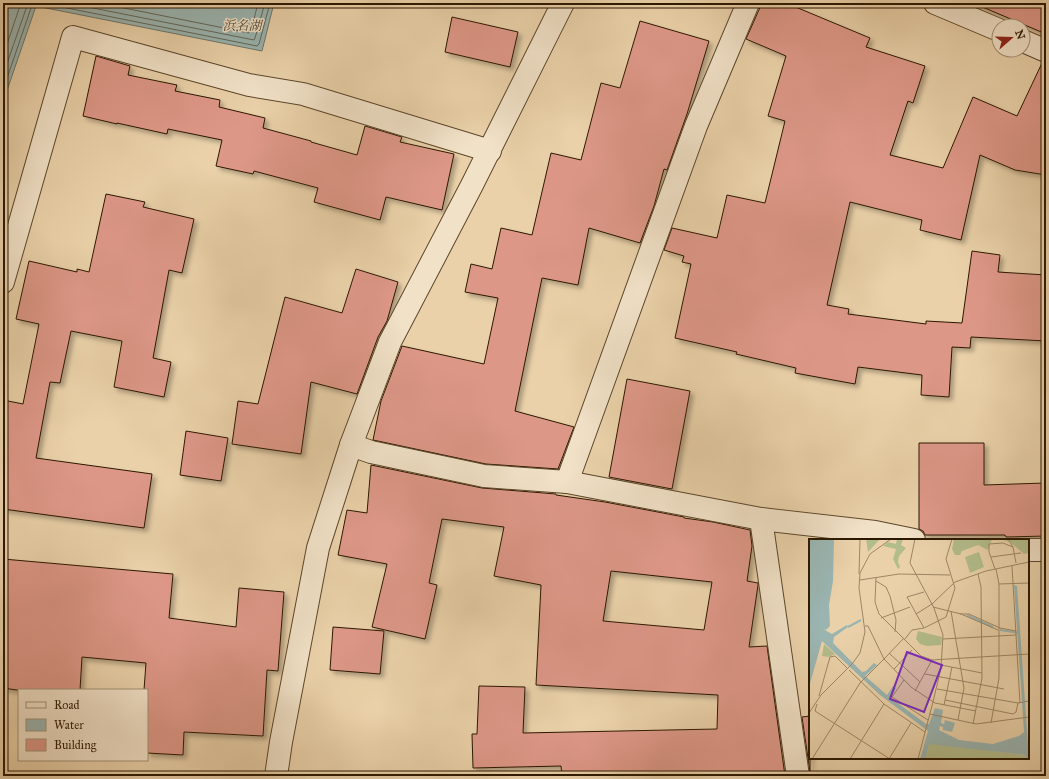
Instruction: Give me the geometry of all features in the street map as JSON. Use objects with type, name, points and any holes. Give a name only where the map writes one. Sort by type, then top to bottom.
[{"type":"street","points":[[276,776],[318,548],[351,445],[390,342],[490,151],[563,3]]},
{"type":"street","points":[[567,482],[696,126],[748,3]]},
{"type":"street","points":[[935,3],[991,27]]},
{"type":"street","points":[[3,282],[73,37],[249,85],[303,94],[490,151]]},
{"type":"street","points":[[1031,44],[1046,51]]},
{"type":"street","points":[[351,445],[371,452],[484,476],[567,482],[761,519],[874,532],[909,539]]},
{"type":"street","points":[[761,519],[798,776]]},
{"type":"street","points":[[1029,550],[1046,550]]},
{"type":"water","name":"浜名湖","points":[[3,3],[274,3],[262,51],[36,6],[3,102]]},
{"type":"building","points":[[762,3],[786,3],[870,38],[866,47],[925,66],[913,103],[908,101],[890,155],[943,168],[973,97],[1017,116],[1042,63],[1046,63],[1046,175],[1015,170],[980,155],[961,240],[920,230],[922,220],[850,202],[827,305],[849,309],[848,314],[926,324],[926,321],[962,323],[972,251],[1000,255],[998,272],[1046,275],[1046,341],[971,337],[970,348],[952,347],[949,397],[921,395],[922,375],[858,367],[855,384],[795,373],[796,368],[736,354],[737,352],[675,338],[691,264],[682,262],[684,256],[664,250],[672,228],[717,238],[727,195],[765,203],[785,121],[768,116],[786,56],[746,39]]},
{"type":"building","points":[[973,3],[1046,3],[1046,34],[1031,28],[1031,18],[1008,18]]},
{"type":"building","points":[[452,17],[518,32],[510,67],[445,52]]},
{"type":"building","points":[[640,21],[709,41],[687,114],[667,170],[664,169],[654,206],[640,243],[589,228],[578,285],[542,278],[515,411],[574,427],[558,469],[486,464],[373,440],[381,401],[402,346],[484,364],[498,298],[465,292],[471,264],[492,269],[501,228],[532,235],[551,153],[581,160],[601,83],[620,88]]},
{"type":"building","points":[[96,56],[130,66],[128,75],[177,85],[175,91],[220,100],[219,107],[265,118],[263,128],[357,155],[365,126],[402,137],[400,142],[454,154],[442,210],[386,197],[380,220],[314,202],[318,188],[254,171],[253,174],[216,166],[222,140],[168,129],[167,134],[83,116]]},
{"type":"building","points":[[106,194],[145,202],[143,207],[194,219],[182,273],[169,270],[153,358],[171,362],[164,397],[114,387],[122,341],[71,331],[60,383],[50,382],[36,458],[152,474],[144,528],[3,509],[3,400],[23,404],[39,324],[16,319],[29,261],[77,272],[77,269],[89,272]]},
{"type":"building","points":[[356,269],[398,282],[387,321],[378,337],[357,394],[311,382],[301,454],[232,444],[238,401],[258,404],[285,297],[342,313]]},
{"type":"building","points":[[627,379],[690,391],[672,489],[609,477]]},
{"type":"building","points":[[186,431],[228,438],[221,481],[180,475]]},
{"type":"building","points":[[919,443],[984,443],[984,485],[1046,483],[1046,536],[1006,537],[1005,535],[925,535],[923,531],[919,529]]},
{"type":"building","points":[[371,465],[482,488],[556,494],[750,530],[752,546],[747,581],[758,583],[758,585],[749,647],[767,646],[785,776],[562,776],[561,766],[473,768],[472,734],[477,734],[479,686],[525,687],[523,733],[717,729],[718,695],[536,685],[541,585],[494,576],[504,527],[442,519],[429,583],[437,585],[425,639],[372,627],[387,564],[338,555],[347,510],[367,513]],"holes":[[[611,571],[712,582],[704,630],[603,621]]]},
{"type":"building","points":[[3,559],[173,574],[169,618],[236,627],[239,588],[284,592],[278,671],[267,670],[263,736],[184,732],[183,755],[148,753],[148,689],[144,689],[146,663],[82,657],[80,689],[17,690],[3,688]]},
{"type":"building","points":[[333,627],[384,631],[380,674],[330,670]]},
{"type":"building","points":[[809,716],[810,772],[802,717]]}]
